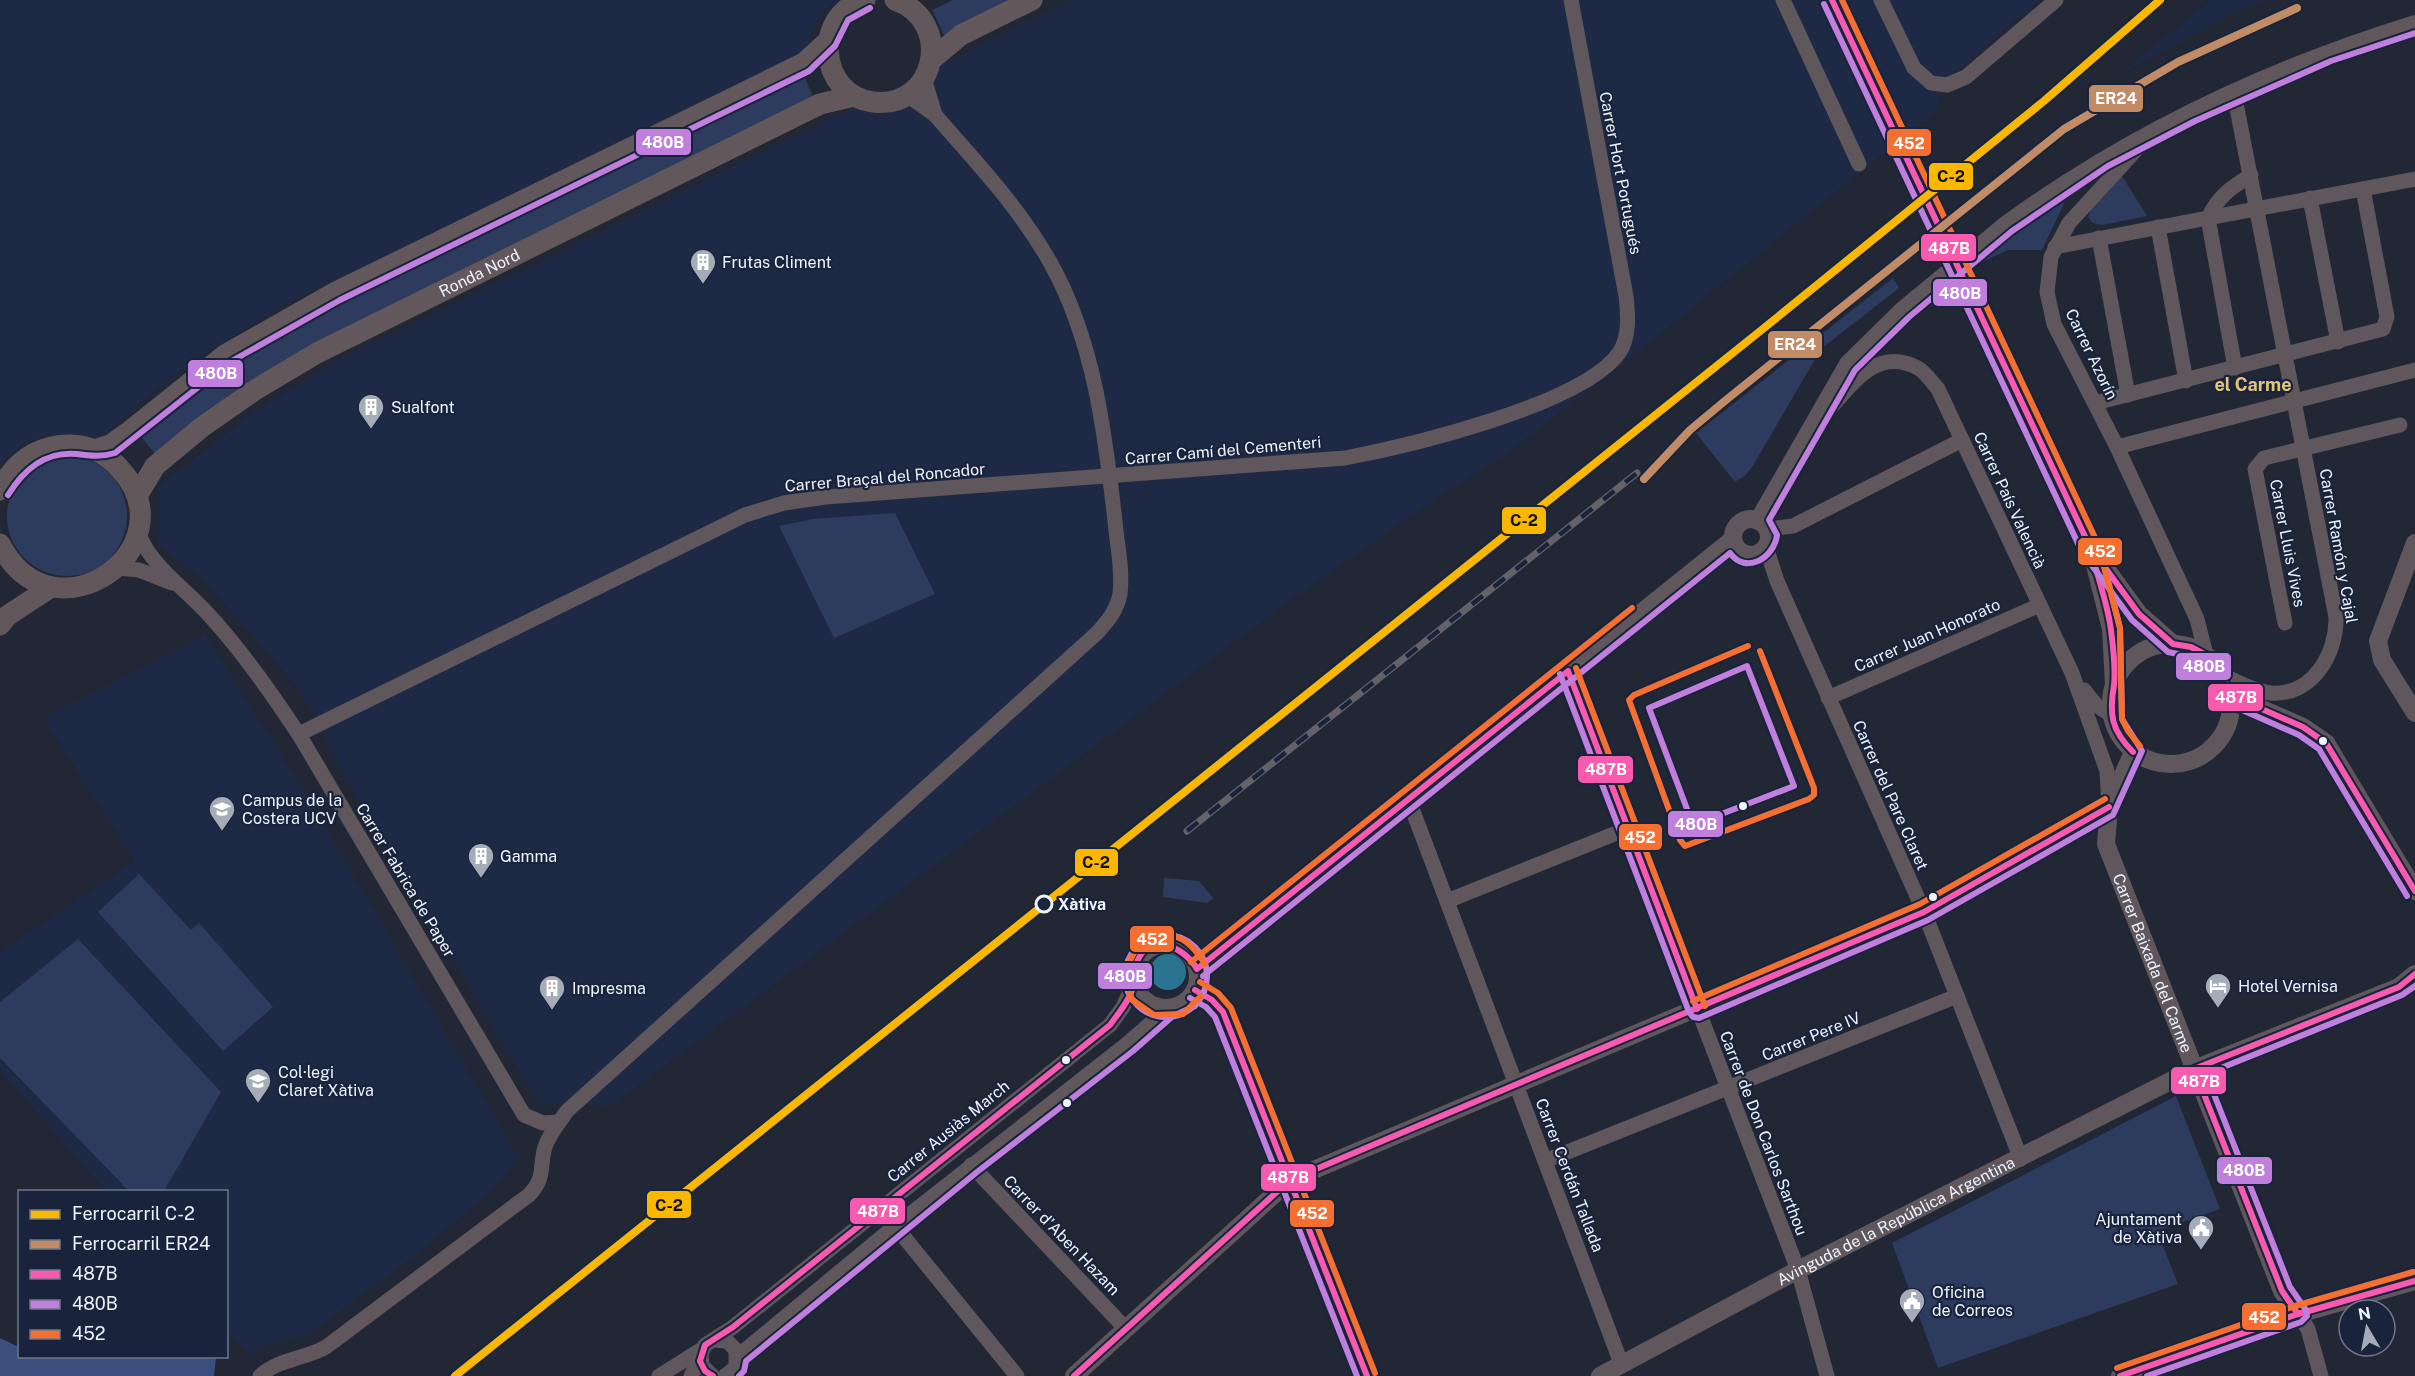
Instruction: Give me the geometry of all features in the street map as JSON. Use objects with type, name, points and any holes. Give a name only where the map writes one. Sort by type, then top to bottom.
[{"type":"main road","points":[[861,0],[839,7],[828,41],[828,57],[832,73],[842,86],[855,96],[872,102],[890,101],[907,95],[961,35],[1032,0]]},
{"type":"main road","points":[[900,2],[929,0]]},
{"type":"main road","points":[[900,2],[918,14],[927,27],[932,44],[928,69]]},
{"type":"main road","points":[[94,450],[110,445],[120,438],[225,355],[336,292],[804,63],[828,41]]},
{"type":"main road","name":"Ronda Nord","points":[[137,496],[155,466],[202,427],[255,390],[317,353],[820,104],[855,96]]},
{"type":"main road","points":[[0,490],[21,461],[37,451],[56,445],[75,445],[94,450],[113,461],[137,496],[140,514],[138,532],[130,552],[117,568],[98,582],[75,588],[51,587],[30,579],[13,564],[0,546]]},
{"type":"main road","points":[[0,625],[7,616],[51,587]]},
{"type":"street","name":"Carrer Hort Portugués","points":[[1570,0],[1626,296],[1626,334],[1620,352]]},
{"type":"street","points":[[1783,0],[1859,164]]},
{"type":"street","points":[[1832,0],[2091,547],[2139,614],[2174,644]]},
{"type":"street","points":[[1881,0],[1914,68],[1931,83],[1940,85],[1947,85],[1966,77],[2056,0]]},
{"type":"street","points":[[1962,440],[1793,526],[1763,532],[1741,522],[1736,527],[1733,539],[1735,545],[1744,553],[1756,554],[1763,532],[1810,430],[1848,364],[1903,310],[2007,224],[2103,158],[2153,132],[2234,93],[2339,49],[2415,24]]},
{"type":"street","name":"Carrer Camí del Cementeri","points":[[928,69],[934,115]]},
{"type":"street","name":"Carrer Ramón y Cajal","points":[[2223,675],[2252,688],[2272,693],[2292,690],[2319,671],[2331,650],[2336,635],[2336,617],[2234,93]]},
{"type":"street","name":"Carrer Camí del Cementeri","points":[[907,95],[934,115],[1020,214],[1064,291],[1092,368],[1110,478],[1345,458],[1394,449],[1486,422],[1542,401],[1592,377],[1620,352]]},
{"type":"street","name":"Carrer Azorín","points":[[2153,132],[2069,222],[2055,247],[2047,281],[2054,324],[2117,447],[2197,619],[2206,655]]},
{"type":"street","points":[[2235,368],[2208,218],[2215,202],[2223,193],[2251,175]]},
{"type":"street","points":[[2055,247],[2415,179]]},
{"type":"street","points":[[2095,404],[2377,332],[2385,327],[2387,317],[2363,189]]},
{"type":"street","points":[[2310,198],[2338,342]]},
{"type":"street","points":[[2158,227],[2186,381]]},
{"type":"street","points":[[2099,238],[2128,395]]},
{"type":"street","name":"Carrer País Valencià","points":[[1810,430],[1860,374],[1875,364],[1896,362],[1918,368],[1938,388],[2072,673]]},
{"type":"street","points":[[2117,447],[2415,370]]},
{"type":"street","points":[[2304,448],[2400,425]]},
{"type":"street","name":"Carrer Lluis Vives","points":[[2285,623],[2255,469],[2264,458],[2304,448]]},
{"type":"street","points":[[260,1376],[279,1364],[303,1358],[326,1347],[529,1195],[542,1177],[544,1150],[567,1111],[804,895],[1098,633],[1112,615],[1120,593],[1121,576],[1110,478]]},
{"type":"street","name":"Carrer Braçal del Roncador","points":[[299,734],[745,515],[784,503],[826,497],[1110,478]]},
{"type":"street","name":"Carrer Fabrica de Paper","points":[[138,532],[145,551],[208,614],[248,660],[299,734],[524,1115],[543,1123],[559,1122]]},
{"type":"street","name":"Carrer del Pare Claret","points":[[1763,532],[1777,581],[1924,912],[2021,1159]]},
{"type":"street","points":[[1197,969],[1733,539]]},
{"type":"street","points":[[2415,543],[2378,641],[2382,660],[2415,713]]},
{"type":"street","points":[[2091,547],[2111,629],[2114,684]]},
{"type":"street","name":"Carrer Fabrica de Paper","points":[[117,568],[140,570],[180,587]]},
{"type":"street","name":"Carrer Juan Honorato","points":[[1828,698],[2040,605]]},
{"type":"street","points":[[2174,644],[2191,647],[2206,655],[2223,675],[2230,695],[2230,713],[2225,730],[2215,745],[2201,756],[2184,763],[2167,764],[2149,761],[2133,752],[2123,742],[2111,715],[2110,699],[2114,684],[2123,667],[2137,654],[2154,646],[2174,644]]},
{"type":"street","name":"Carrer de Don Carlos Sarthou","points":[[1568,671],[1798,1270],[1827,1376]]},
{"type":"street","points":[[2072,673],[2096,705],[2111,715]]},
{"type":"street","points":[[1074,1376],[1290,1180],[1924,912],[2109,807],[2107,771],[2072,673]]},
{"type":"street","points":[[2230,695],[2303,727],[2326,743],[2415,891]]},
{"type":"street","name":"Carrer Baixada del Carme","points":[[2133,752],[2109,807],[2106,844],[2282,1291],[2298,1314]]},
{"type":"street","name":"Carrer Cerdán Tallada","points":[[1408,798],[1621,1364]]},
{"type":"street","points":[[1447,901],[1629,828]]},
{"type":"street","points":[[1176,945],[1186,951],[1197,969],[1195,990],[1179,1006],[1168,1008],[1146,1002],[1134,983],[1137,962],[1154,946],[1176,945]]},
{"type":"street","name":"Avinguda de la República Argentina","points":[[1600,1376],[1798,1270],[2021,1159],[2194,1068],[2407,985],[2415,974]]},
{"type":"street","name":"Carrer Ausiàs March","points":[[659,1376],[706,1348],[1110,1024],[1123,1007],[1134,983]]},
{"type":"street","points":[[1195,990],[1212,1000],[1223,1012],[1367,1376]]},
{"type":"street","name":"Carrer Pere IV","points":[[1545,1161],[1957,996]]},
{"type":"street","points":[[731,1375],[738,1356],[895,1226],[1127,1044],[1168,1008]]},
{"type":"street","name":"Carrer d'Aben Hazam","points":[[971,1165],[1126,1329]]},
{"type":"street","points":[[895,1226],[1017,1376]]},
{"type":"street","points":[[2120,1376],[2298,1314],[2415,1281]]},
{"type":"street","points":[[2298,1314],[2308,1329],[2321,1376]]},
{"type":"street","points":[[713,1376],[702,1366],[706,1348],[721,1340],[732,1345],[738,1356]]},
{"type":"street","name":"Carrer Ausiàs March","points":[[691,1376],[706,1348]]},
{"type":"shaded area","points":[[0,0],[837,0],[825,9],[813,26],[806,51],[479,212],[281,306],[174,375],[100,438],[75,434],[49,435],[26,443],[0,463]]},
{"type":"shaded area","points":[[953,0],[1020,0],[945,37],[932,10]]},
{"type":"shaded area","points":[[1073,0],[2039,0],[1949,78],[1933,113],[1636,353],[1503,456],[1428,504],[1292,599],[610,1106],[538,1102],[352,788],[298,688],[203,579],[157,544],[160,526],[158,487],[256,411],[336,362]]},
{"type":"shaded area","points":[[2212,0],[2267,0],[2241,9],[2115,77]]},
{"type":"shaded area","points":[[802,71],[813,97],[307,347],[229,395],[156,455],[139,434],[223,369],[313,314]]},
{"type":"shaded area","points":[[2122,176],[2147,216],[2103,225],[2093,223],[2088,217],[2091,208]]},
{"type":"shaded area","points":[[2066,194],[2068,195],[2042,250],[2007,250],[1979,264],[1977,262]]},
{"type":"shaded area","points":[[1893,278],[1899,288],[1821,349],[1754,464],[1746,475],[1735,482],[1696,433]]},
{"type":"shaded area","points":[[67,456],[90,461],[109,474],[122,493],[127,516],[122,539],[109,558],[90,571],[67,576],[44,571],[25,558],[12,539],[7,516],[12,493],[25,474],[44,461]]},
{"type":"shaded area","points":[[895,513],[935,594],[834,638],[779,526],[813,519]]},
{"type":"shaded area","name":"Col·legi Claret Xàtiva","points":[[205,635],[311,803],[518,1158],[486,1196],[409,1260],[310,1333],[268,1344],[249,1355],[228,1330],[228,1190],[105,1190],[0,1070],[0,952],[135,861],[44,719]]},
{"type":"shaded area","points":[[139,874],[191,930],[199,923],[273,1007],[223,1051],[98,912]]},
{"type":"shaded area","points":[[1164,878],[1199,881],[1213,898],[1207,903],[1163,897]]},
{"type":"shaded area","points":[[78,939],[221,1092],[165,1190],[128,1190],[0,1058],[0,1002]]},
{"type":"shaded area","points":[[1168,954],[1181,959],[1186,972],[1181,985],[1168,990],[1155,985],[1150,972],[1155,959]]},
{"type":"shaded area","points":[[2176,1096],[2220,1209],[2157,1231],[2178,1284],[1938,1368],[1892,1243]]},
{"type":"shaded area","points":[[0,1338],[18,1347],[18,1358],[216,1358],[214,1376],[0,1376]]},
{"type":"railway","points":[[1187,831],[1637,473]]},
{"type":"rail line","name":"C-2","points":[[455,1376],[1764,328],[2044,101],[2160,0]]},
{"type":"rail line","name":"ER24","points":[[1644,479],[1690,430],[2064,129],[2178,62],[2297,8]]},
{"type":"transit line","name":"487B","points":[[1832,0],[2090,547],[2139,614],[2173,644],[2191,647],[2206,655],[2223,675],[2230,695],[2303,727],[2326,743],[2415,891]]},
{"type":"transit line","name":"452","points":[[1842,0],[2098,544],[2120,628],[2122,719],[2140,746]]},
{"type":"transit line","name":"480B","points":[[1824,4],[2082,552],[2132,620],[2168,652],[2188,656],[2200,662],[2215,680],[2224,702],[2299,735],[2319,749],[2407,896]]},
{"type":"transit line","name":"480B","points":[[8,495],[28,470],[55,455],[96,456],[115,453],[230,362],[340,300],[809,71],[835,46],[848,20],[870,8]]},
{"type":"transit line","name":"480B","points":[[1203,976],[1730,553],[1744,563],[1751,563],[1765,557],[1771,551],[1777,535],[1769,520],[1855,370],[1909,317],[2012,231],[2108,166],[2195,121],[2331,61],[2415,33]]},
{"type":"transit line","name":"480B","points":[[1560,674],[1689,1012],[1693,1017],[1699,1018],[1928,920],[2113,815],[2142,751],[2122,719],[2120,628],[2099,545]]},
{"type":"transit line","name":"487B","points":[[2093,558],[2111,630],[2115,672],[2113,721],[2120,736],[2133,752]]},
{"type":"transit line","name":"452","points":[[1191,962],[1632,608]]},
{"type":"transit line","name":"452","points":[[1748,646],[1634,695],[1629,700],[1680,840],[1685,846],[1809,799],[1814,795],[1814,788],[1760,651]]},
{"type":"transit line","name":"480B","points":[[1747,666],[1794,786],[1693,825],[1649,708],[1747,666]]},
{"type":"transit line","name":"452","points":[[1576,668],[1705,1006]]},
{"type":"transit line","name":"487B","points":[[713,1376],[705,1371],[700,1361],[705,1345],[733,1327],[1110,1025],[1129,997],[1136,965],[1141,954],[1148,948],[1157,945],[1175,948],[1184,954],[1197,969],[1568,671],[1697,1009]]},
{"type":"transit line","name":"452","points":[[1693,1001],[1920,904],[2105,799]]},
{"type":"transit line","name":"487B","points":[[1074,1376],[1290,1180],[1924,912],[2109,807]]},
{"type":"transit line","name":"480B","points":[[1166,935],[1182,938],[1195,947],[1204,960],[1207,976],[1204,992],[1195,1005],[1182,1014],[1166,1017],[1150,1014],[1137,1005],[1128,992],[1125,976],[1128,960],[1137,947],[1150,938],[1166,935]]},
{"type":"transit line","name":"452","points":[[1201,996],[1183,1014],[1154,1015],[1131,999],[1125,970],[1138,945],[1168,936],[1184,940],[1205,964]]},
{"type":"transit line","name":"487B","points":[[2298,1314],[2282,1291],[2194,1069],[2399,987],[2415,974]]},
{"type":"transit line","name":"452","points":[[1200,982],[1218,993],[1231,1008],[1375,1373]]},
{"type":"transit line","name":"480B","points":[[2147,1376],[2301,1322],[2307,1316],[2306,1310],[2290,1287],[2206,1074],[2402,995],[2415,986]]},
{"type":"transit line","name":"487B","points":[[1195,990],[1212,1000],[1223,1012],[1367,1376]]},
{"type":"transit line","name":"480B","points":[[739,1376],[744,1371],[746,1361],[977,1172],[1133,1051],[1173,1016],[1195,1006],[1202,995]]},
{"type":"transit line","name":"480B","points":[[1190,998],[1206,1007],[1215,1017],[1357,1376]]},
{"type":"transit line","name":"452","points":[[2117,1368],[2295,1306],[2413,1272]]},
{"type":"transit line","name":"487B","points":[[2120,1376],[2298,1314],[2415,1281]]},
{"type":"place","name":"Frutas Climent","points":[[703,285]]},
{"type":"place","name":"Sualfont","points":[[371,430]]},
{"type":"place","name":"Campus de la Costera UCV","points":[[222,832]]},
{"type":"place","name":"Gamma","points":[[481,879]]},
{"type":"place","name":"Xàtiva","points":[[1044,904]]},
{"type":"place","name":"Hotel Vernisa","points":[[2218,1009]]},
{"type":"place","name":"Impresma","points":[[552,1011]]},
{"type":"place","name":"Col·legi Claret Xàtiva","points":[[258,1104]]},
{"type":"place","name":"Ajuntament de Xàtiva","points":[[2201,1251]]},
{"type":"place","name":"Oficina de Correos","points":[[1912,1324]]},
{"type":"district","name":"el Carme","points":[[2253,385]]}]
